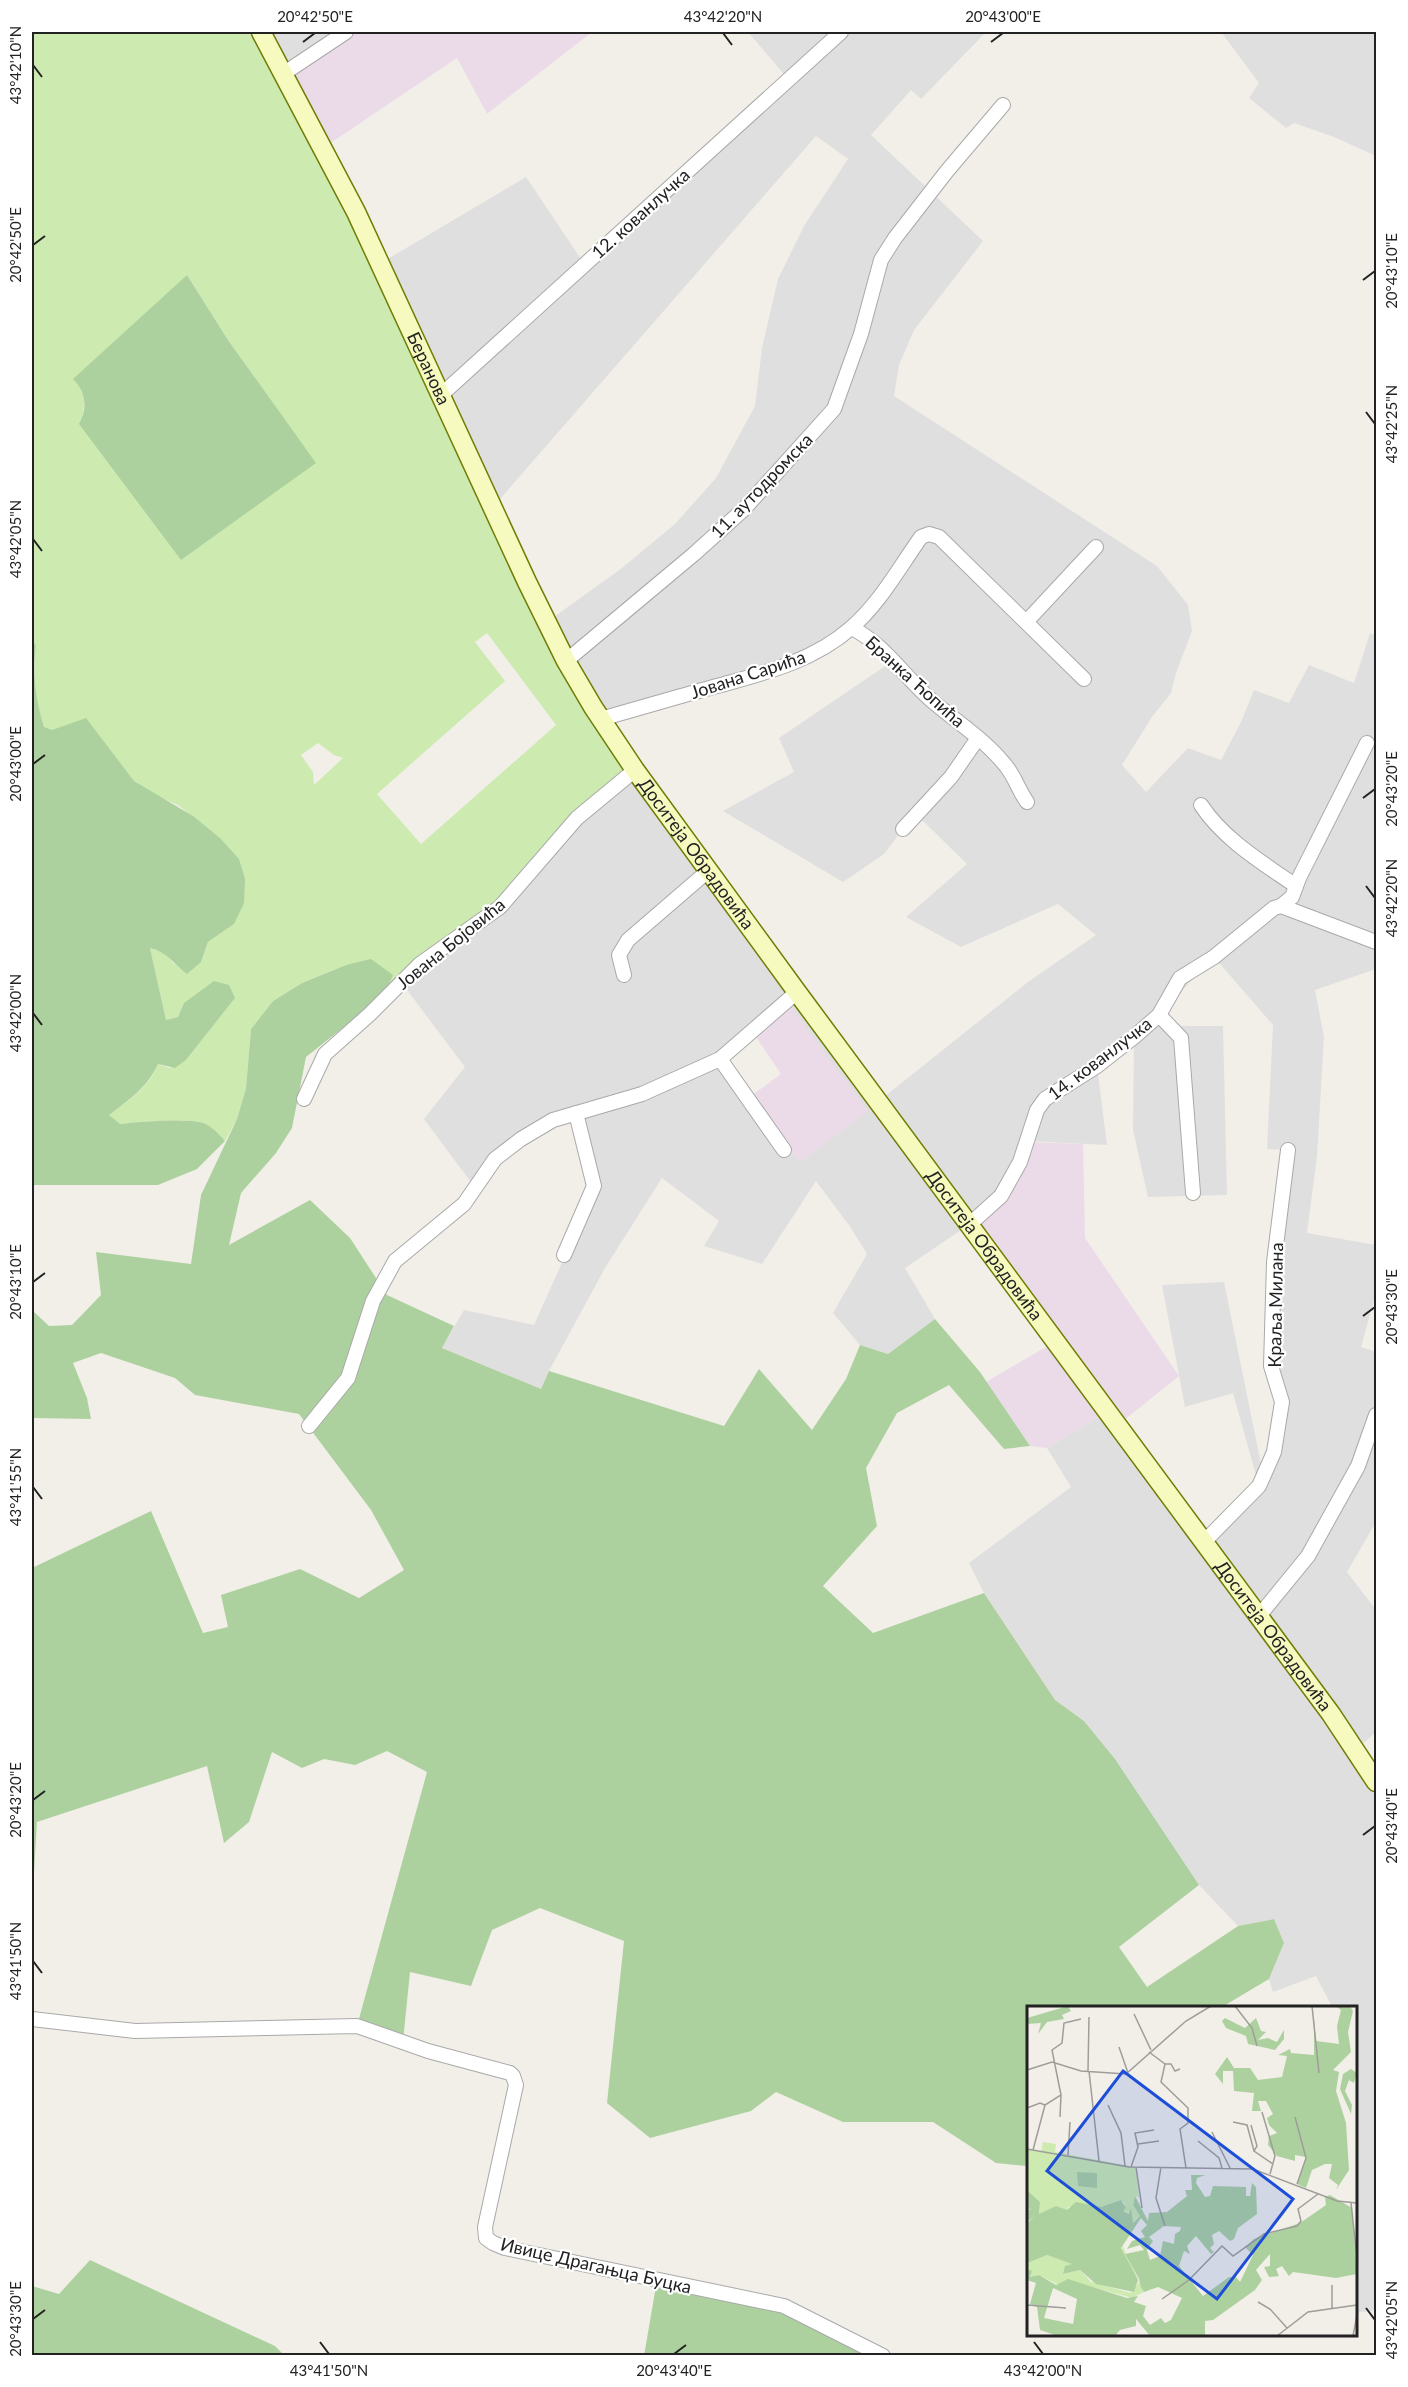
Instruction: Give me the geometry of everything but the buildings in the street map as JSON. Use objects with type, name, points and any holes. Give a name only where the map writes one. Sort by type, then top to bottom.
[{"type":"main road","name":"Беранова","points":[[261,32],[356,212],[566,661],[596,713]]},
{"type":"main road","name":"Доситеја Обрадовића","points":[[596,713],[796,992],[1259,1616],[1331,1714],[1377,1782]]},
{"type":"street","points":[[283,74],[345,32]]},
{"type":"street","name":"12. кованлучка","points":[[441,395],[841,32]]},
{"type":"street","name":"11. аутодромска","points":[[566,661],[685,562],[744,509],[834,409],[861,334],[881,260],[895,238],[947,171],[1003,105]]},
{"type":"street","name":"Јована Сарића","points":[[596,713],[769,672],[806,659],[852,628],[879,598],[921,537],[929,534],[939,537],[1084,679]]},
{"type":"street","points":[[1027,621],[1096,547]]},
{"type":"street","name":"Бранка Ћопића","points":[[852,628],[876,643],[895,660],[913,683],[978,738],[1007,767],[1027,802]]},
{"type":"street","name":"Бранка Ћопића","points":[[903,829],[918,816],[951,777],[978,738]]},
{"type":"street","name":"14. кованлучка","points":[[970,1224],[1001,1196],[1020,1162],[1037,1110],[1045,1099],[1096,1066],[1159,1015],[1180,978],[1214,957],[1274,908],[1281,906],[1292,897],[1367,743]]},
{"type":"street","name":"Јована Бојовића","points":[[304,1099],[325,1054],[370,1014],[420,964],[500,907],[577,818],[635,770]]},
{"type":"street","points":[[1202,805],[1212,822],[1296,886]]},
{"type":"street","points":[[624,975],[620,955],[628,940],[708,871]]},
{"type":"street","points":[[1281,906],[1377,942]]},
{"type":"street","points":[[309,1426],[348,1378],[373,1301],[395,1261],[464,1204],[495,1159],[521,1139],[553,1120],[642,1094],[720,1059],[796,992]]},
{"type":"street","name":"14. кованлучка","points":[[1159,1015],[1181,1038],[1193,1193]]},
{"type":"street","points":[[720,1059],[784,1150]]},
{"type":"street","points":[[564,1255],[594,1186],[576,1113]]},
{"type":"street","name":"Краља Милана","points":[[1204,1542],[1259,1486],[1275,1452],[1282,1402],[1271,1365],[1274,1262],[1288,1150]]},
{"type":"street","points":[[1259,1616],[1308,1556],[1358,1466],[1377,1415]]},
{"type":"street","name":"Ивице Драгањца Буцка","points":[[32,2019],[135,2031],[357,2026],[428,2050],[510,2073],[516,2085],[486,2227],[486,2238],[493,2243],[517,2251],[783,2306],[883,2355]]},
{"type":"shaded area","points":[[261,32],[346,32],[283,74]]},
{"type":"shaded area","points":[[346,32],[592,32],[487,114],[457,58],[323,148],[283,74]]},
{"type":"shaded area","points":[[748,32],[986,32],[921,99],[911,90],[871,135],[983,241],[914,330],[899,365],[894,396],[1157,566],[1188,605],[1192,631],[1171,693],[1152,717],[1122,765],[1146,792],[1188,748],[1221,760],[1241,722],[1254,690],[1289,703],[1309,665],[1354,683],[1370,633],[1376,636],[1376,969],[1315,990],[1324,1037],[1317,1156],[1307,1233],[1376,1245],[1376,1293],[1361,1347],[1376,1352],[1376,1522],[1347,1572],[1376,1610],[1376,1732],[1356,1750],[1376,1782],[1376,2310],[1357,2313],[1357,2006],[1328,2006],[1331,2005],[1316,1976],[1273,1992],[1269,1979],[1284,1943],[1274,1919],[1238,1926],[1199,1885],[1115,1759],[1084,1721],[1055,1700],[984,1593],[969,1563],[1071,1487],[1047,1448],[1108,1411],[1204,1542],[1259,1486],[1233,1393],[1185,1407],[1162,1285],[1224,1282],[1263,1474],[1282,1402],[1271,1366],[1288,1150],[1267,1149],[1273,1025],[1214,957],[1159,1015],[1170,1026],[1223,1026],[1227,1195],[1148,1197],[1133,1130],[1134,1038],[1097,1066],[1107,1145],[1027,1141],[1001,1196],[970,1224],[905,1268],[935,1319],[888,1354],[860,1345],[833,1313],[867,1254],[816,1181],[762,1264],[704,1246],[719,1221],[662,1178],[605,1268],[541,1389],[442,1348],[464,1310],[534,1325],[599,1180],[581,1113],[521,1139],[476,1189],[424,1119],[465,1067],[401,982],[577,818],[635,770],[879,1101],[1028,982],[1096,935],[1058,904],[961,947],[906,917],[967,864],[918,816],[903,829],[884,854],[843,882],[723,811],[794,772],[779,738],[894,660],[852,628],[806,659],[600,719],[547,622],[622,568],[675,524],[716,478],[755,406],[762,348],[778,279],[804,226],[848,159],[816,136],[493,507],[381,263],[526,177],[585,265],[788,79]],"holes":[[[787,1002],[800,1162],[720,1059]]]},
{"type":"shaded area","points":[[1221,32],[1376,32],[1376,156],[1334,137],[1294,123],[1286,128],[1249,98],[1259,83]]},
{"type":"shaded area","points":[[786,1001],[868,1111],[800,1162],[750,1097],[781,1074],[752,1031]]},
{"type":"shaded area","points":[[1027,1142],[1083,1144],[1085,1238],[1179,1376],[1118,1425],[1108,1411],[1047,1448],[1030,1446],[986,1382],[1056,1341],[970,1224],[1001,1196]]},
{"type":"green space","points":[[32,32],[261,32],[527,582],[635,770],[577,818],[500,907],[384,995],[346,965],[302,983],[273,1001],[251,1029],[246,1088],[237,1119],[225,1141],[203,1123],[162,1121],[120,1124],[108,1115],[143,1087],[158,1064],[170,1068],[186,1060],[235,998],[184,1003],[178,1017],[166,1020],[150,948],[165,953],[174,964],[201,962],[208,942],[234,924],[220,838],[178,805],[157,796],[134,781],[115,757],[44,727],[34,667],[36,646],[32,639]],"holes":[[[187,275],[228,340],[315,463],[82,419],[85,400],[78,383]],[[487,633],[556,725],[421,844],[377,794],[505,681],[475,642]],[[318,743],[334,755],[343,758],[314,785],[313,772],[301,755]]]},
{"type":"green space","points":[[187,275],[228,340],[316,463],[181,560],[79,424],[84,412],[84,400],[81,389],[73,379]]},
{"type":"green space","points":[[32,639],[36,646],[34,667],[44,727],[52,730],[86,718],[134,781],[193,816],[220,838],[239,859],[245,879],[244,903],[234,924],[208,942],[201,962],[187,974],[166,955],[150,948],[166,1020],[178,1017],[184,1003],[214,981],[229,985],[235,998],[186,1060],[175,1068],[158,1064],[143,1087],[109,1115],[120,1124],[150,1121],[203,1123],[212,1128],[225,1141],[197,1169],[158,1185],[32,1185]]},
{"type":"green space","points":[[371,959],[393,975],[384,995],[306,1057],[292,1128],[276,1153],[241,1193],[229,1245],[310,1200],[350,1238],[387,1295],[454,1326],[442,1348],[541,1389],[549,1371],[724,1426],[759,1369],[812,1430],[846,1379],[860,1345],[888,1354],[935,1319],[980,1372],[1030,1446],[1004,1449],[949,1385],[897,1413],[866,1468],[877,1526],[823,1586],[873,1633],[984,1593],[1055,1700],[1084,1721],[1115,1759],[1199,1885],[1119,1947],[1147,1987],[1238,1926],[1274,1919],[1284,1943],[1269,1979],[1224,2006],[1027,2006],[1027,2166],[996,2163],[933,2122],[843,2122],[776,2092],[751,2111],[650,2138],[607,2103],[624,1941],[540,1908],[492,1930],[471,1986],[410,1972],[403,2041],[357,2026],[427,1772],[387,1751],[355,1765],[324,1759],[302,1768],[272,1752],[249,1822],[224,1843],[207,1766],[37,1822],[32,1906],[32,1568],[151,1511],[203,1633],[228,1627],[221,1595],[300,1569],[359,1598],[404,1570],[371,1510],[299,1414],[195,1395],[175,1378],[101,1353],[73,1363],[87,1398],[91,1419],[32,1418],[32,1310],[49,1326],[72,1325],[101,1295],[96,1252],[191,1264],[201,1195],[237,1119],[246,1088],[251,1029],[273,1001],[302,983],[346,965]]},
{"type":"green space","points":[[90,2260],[275,2346],[284,2355],[32,2355],[32,2286],[59,2294]]},
{"type":"green space","points":[[657,2280],[784,2306],[883,2356],[644,2356]]}]
